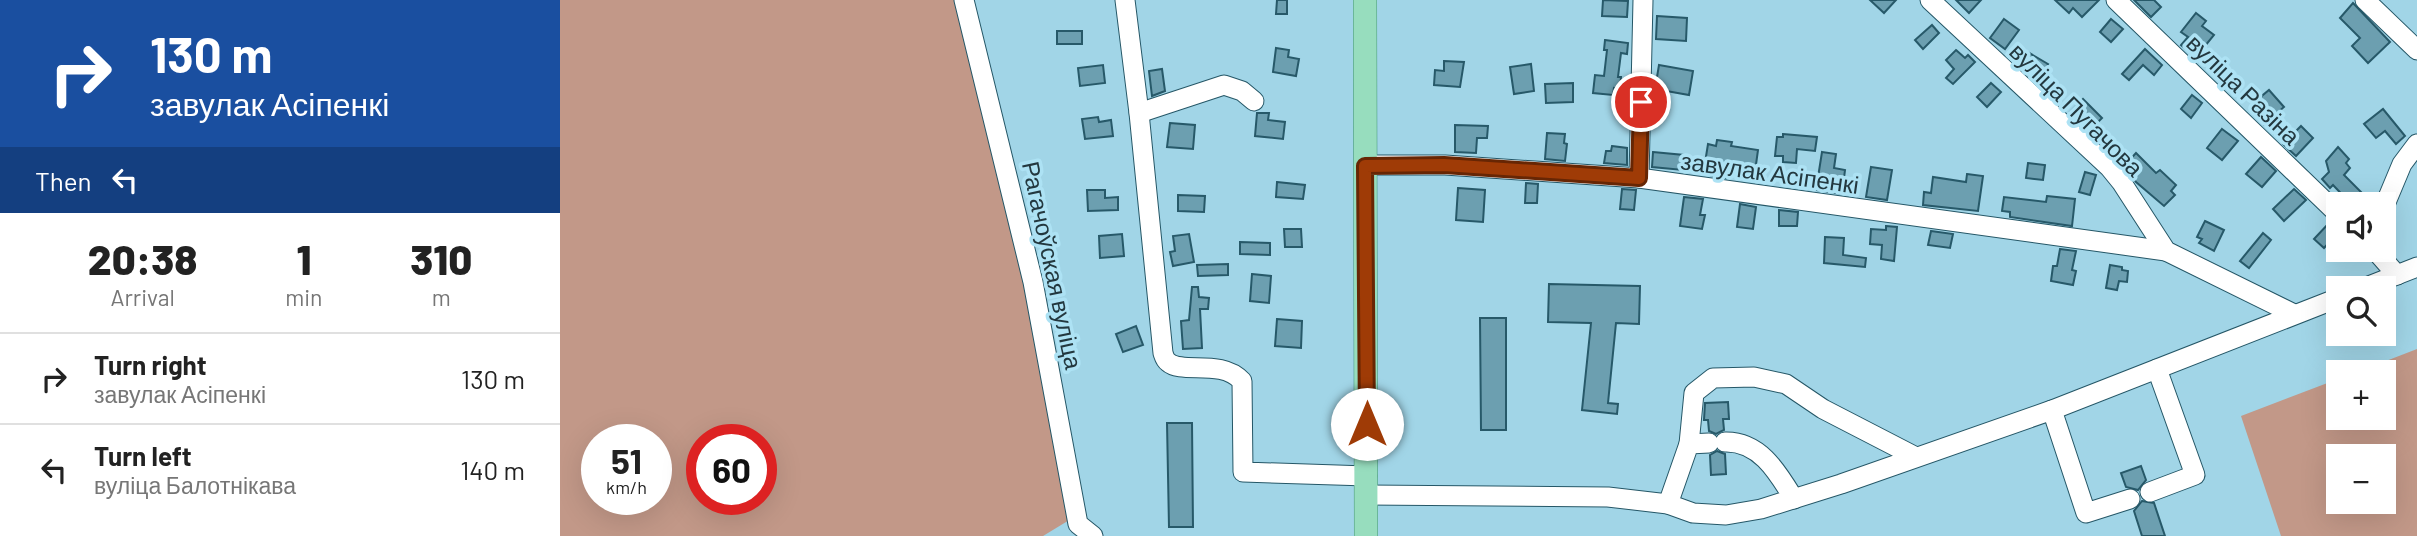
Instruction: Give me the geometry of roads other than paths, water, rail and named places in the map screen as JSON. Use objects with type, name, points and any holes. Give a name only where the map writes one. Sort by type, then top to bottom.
[{"type":"main road","points":[[1365,0],[1366,536]]},
{"type":"street","name":"Рагачоўская вуліца","points":[[964,0],[1033,282],[1078,524],[1093,536]]},
{"type":"street","points":[[1125,0],[1163,353],[1168,362],[1177,366],[1225,370],[1235,373],[1242,381],[1243,472],[1367,485],[1608,497],[1668,504],[1693,513],[1726,515],[1794,499],[2052,410],[2326,302]]},
{"type":"street","points":[[1639,178],[1643,0]]},
{"type":"street","name":"вуліца Пугачова","points":[[1930,0],[2109,167],[2166,251]]},
{"type":"street","name":"вуліца Разіна","points":[[2116,0],[2326,202]]},
{"type":"street","points":[[2365,0],[2417,50]]},
{"type":"street","points":[[1139,113],[1224,85],[1242,91],[1254,101]]},
{"type":"street","points":[[2390,192],[2402,164],[2417,144]]},
{"type":"street","name":"завулак Асіпенкі","points":[[1365,166],[1444,165],[1639,178],[2166,251]]},
{"type":"street","points":[[2166,251],[2294,314]]},
{"type":"street","points":[[2386,262],[2397,275],[2417,267]]},
{"type":"street","points":[[2150,492],[2195,475],[2157,369]]},
{"type":"street","points":[[1668,504],[1689,444],[1694,393],[1713,379],[1754,377],[1786,384],[1823,409],[1916,457]]},
{"type":"street","points":[[2052,410],[2086,513],[2130,499]]},
{"type":"street","points":[[1689,444],[1732,442],[1758,451],[1779,475],[1794,499]]}]
